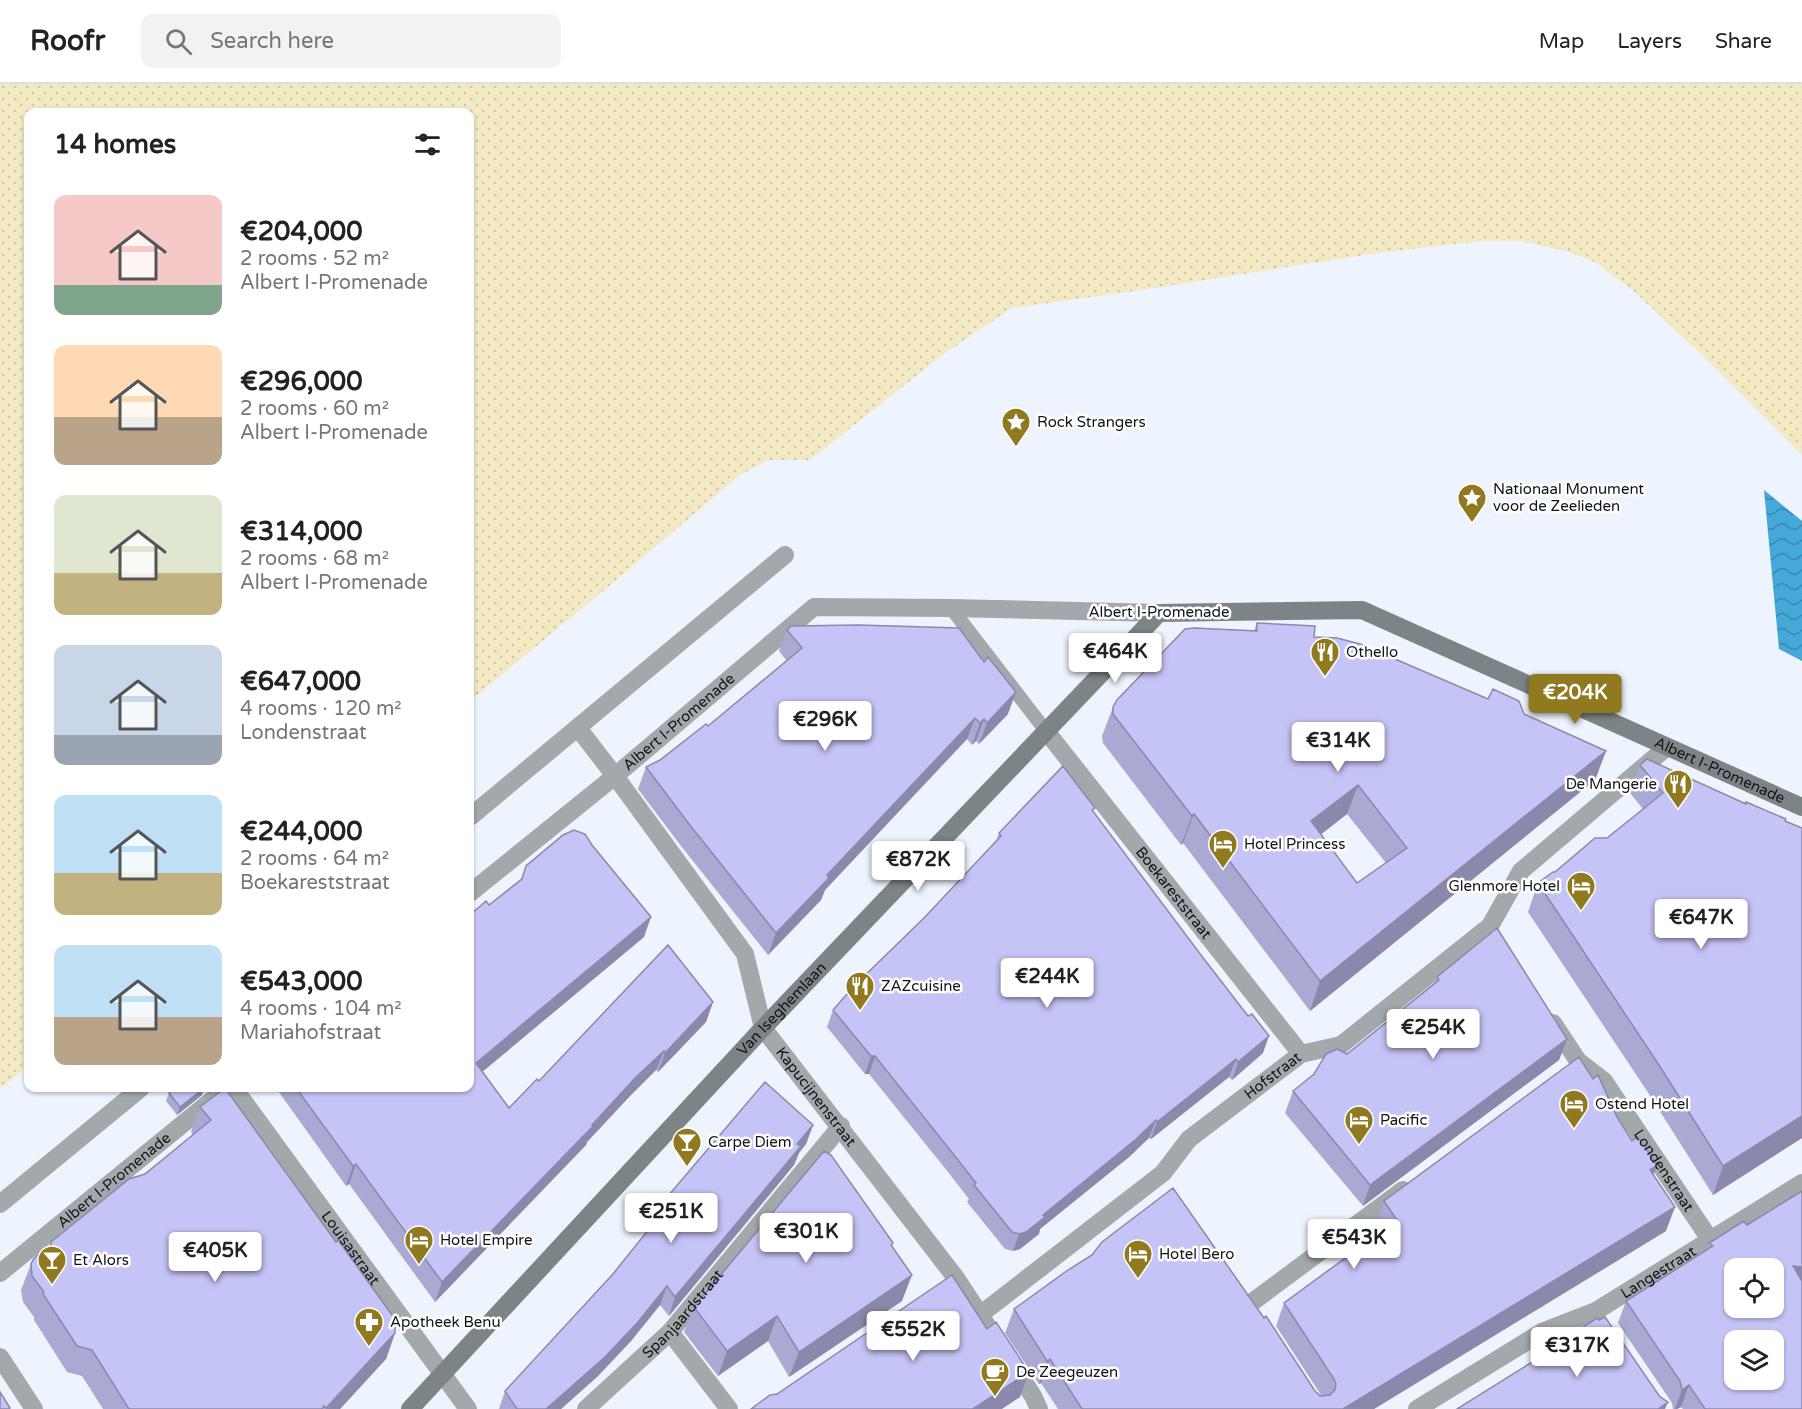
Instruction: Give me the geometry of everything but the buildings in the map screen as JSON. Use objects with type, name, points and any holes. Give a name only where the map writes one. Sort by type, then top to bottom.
[{"type":"street","points":[[474,814],[785,555]]},
{"type":"street","name":"Albert I-Promenade","points":[[474,890],[615,776],[814,607],[1159,613],[1362,610],[1802,807]]},
{"type":"street","name":"Van Iseghemlaan","points":[[410,1409],[764,1028],[1159,613]]},
{"type":"street","name":"Kapucijnenstraat","points":[[578,728],[745,954],[764,1028],[956,1278],[1033,1396],[1039,1409]]},
{"type":"street","name":"Boekareststraat","points":[[1046,731],[1301,1054]]},
{"type":"street","name":"Hofstraat","points":[[981,1314],[1163,1173],[1189,1138],[1301,1054],[1341,1045],[1493,931],[1521,871],[1667,747]]},
{"type":"street","name":"Londenstraat","points":[[1546,1012],[1573,1064],[1604,1082],[1711,1241]]},
{"type":"street","points":[[0,1204],[136,1092]]},
{"type":"street","name":"Albert I-Promenade","points":[[0,1273],[223,1092]]},
{"type":"street","name":"Louisastraat","points":[[237,1092],[468,1409]]},
{"type":"street","name":"Spanjaardstraat","points":[[586,1409],[670,1332],[841,1126]]},
{"type":"street","points":[[1163,1173],[1175,1192]]},
{"type":"street","points":[[1248,1305],[1417,1180]]},
{"type":"street","name":"Langestraat","points":[[1417,1409],[1542,1332],[1600,1316],[1802,1183]]},
{"type":"street","points":[[937,1290],[956,1278]]},
{"type":"street","points":[[1235,1287],[1260,1324]]},
{"type":"street","points":[[670,1332],[729,1409]]},
{"type":"street","points":[[0,1357],[34,1409]]},
{"type":"lane","points":[[951,608],[1046,731]]},
{"type":"sand","points":[[0,84],[1802,84],[1802,455],[1636,293],[1595,262],[1566,251],[1520,241],[1481,241],[1377,253],[1012,308],[948,351],[810,460],[769,460],[740,475],[474,698],[474,108],[24,108],[24,1069],[0,1089]]},
{"type":"water","points":[[1764,490],[1802,521],[1802,661],[1779,649]]},
{"type":"place","name":"Rock Strangers","points":[[1016,448]]},
{"type":"place","name":"Nationaal Monument voor de Zeelieden","points":[[1472,524]]},
{"type":"place","name":"Othello","points":[[1325,678]]},
{"type":"place","name":"De Mangerie","points":[[1678,810]]},
{"type":"place","name":"Hotel Princess","points":[[1223,870]]},
{"type":"place","name":"Glenmore Hotel","points":[[1581,912]]},
{"type":"place","name":"ZAZcuisine","points":[[860,1012]]},
{"type":"place","name":"Ostend Hotel","points":[[1574,1130]]},
{"type":"place","name":"Pacific","points":[[1359,1146]]},
{"type":"place","name":"Carpe Diem","points":[[687,1168]]},
{"type":"place","name":"Hotel Empire","points":[[419,1266]]},
{"type":"place","name":"Hotel Bero","points":[[1138,1280]]},
{"type":"place","name":"Et Alors","points":[[52,1286]]},
{"type":"place","name":"Apotheek Benu","points":[[369,1348]]},
{"type":"place","name":"De Zeegeuzen","points":[[995,1398]]}]
